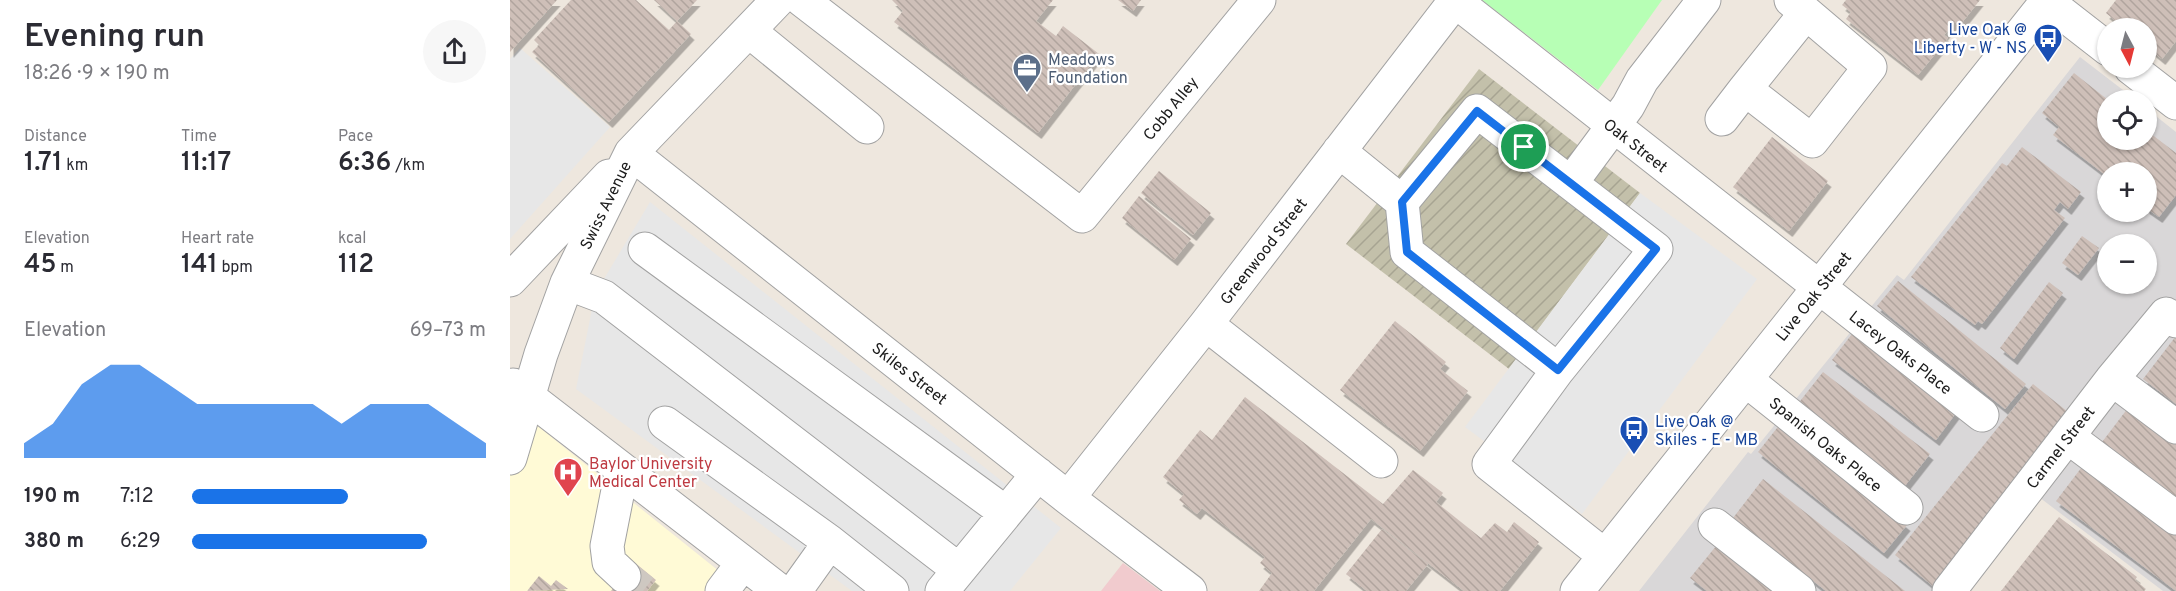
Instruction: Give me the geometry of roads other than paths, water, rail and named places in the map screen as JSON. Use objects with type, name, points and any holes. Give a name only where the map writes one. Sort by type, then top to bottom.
[{"type":"street","name":"Swiss Avenue","points":[[510,458],[519,390],[567,283],[632,153],[778,0]]},
{"type":"street","name":"Cobb Alley","points":[[802,0],[1082,216],[1259,0]]},
{"type":"street","points":[[1570,183],[1628,106],[1642,80],[1704,0]]},
{"type":"street","points":[[2046,0],[2097,40]]},
{"type":"street","name":"Live Oak Street","points":[[1577,591],[1820,288],[2046,0]]},
{"type":"street","name":"Oak Street","points":[[1454,1],[1820,288]]},
{"type":"street","name":"Greenwood Street","points":[[1068,498],[1206,324],[1454,1]]},
{"type":"street","points":[[1722,119],[1745,90],[1798,6],[1870,67],[1812,141],[1745,90]]},
{"type":"street","points":[[749,31],[867,127]]},
{"type":"street","points":[[2144,78],[2176,103]]},
{"type":"street","points":[[1402,202],[1477,111],[1656,249],[1558,370],[1489,464],[1605,556]]},
{"type":"street","points":[[1340,151],[1402,202],[1407,252],[1558,370]]},
{"type":"street","points":[[510,280],[632,153]]},
{"type":"street","name":"Skiles Street","points":[[632,153],[1068,498],[1161,587]]},
{"type":"street","points":[[645,249],[1006,513]]},
{"type":"street","points":[[567,283],[604,297],[950,580],[1038,474]]},
{"type":"street","name":"Lacey Oaks Place","points":[[1820,288],[1982,415]]},
{"type":"street","name":"Carmel Street","points":[[1949,591],[2112,379],[2166,314],[2176,321]]},
{"type":"street","points":[[1206,324],[1381,461]]},
{"type":"street","points":[[2112,379],[2176,427]]},
{"type":"street","name":"Spanish Oaks Place","points":[[1746,380],[1906,508]]},
{"type":"street","points":[[519,390],[780,591]]},
{"type":"street","points":[[665,423],[831,542],[892,591]]},
{"type":"street","points":[[2068,437],[2176,518]]},
{"type":"street","points":[[622,470],[607,546],[609,562],[624,576]]},
{"type":"street","points":[[1715,525],[1799,591]]},
{"type":"street","points":[[795,591],[831,542]]},
{"type":"street","points":[[722,591],[743,563]]},
{"type":"tunnel","points":[[624,576],[643,591]]},
{"type":"place","name":"Live Oak @ Liberty - W - NS","points":[[2048,64]]},
{"type":"place","name":"Meadows Foundation","points":[[1027,94]]},
{"type":"place","name":"Live Oak @ Skiles - E - MB","points":[[1634,456]]},
{"type":"place","name":"Baylor University Medical Center","points":[[568,498]]}]
